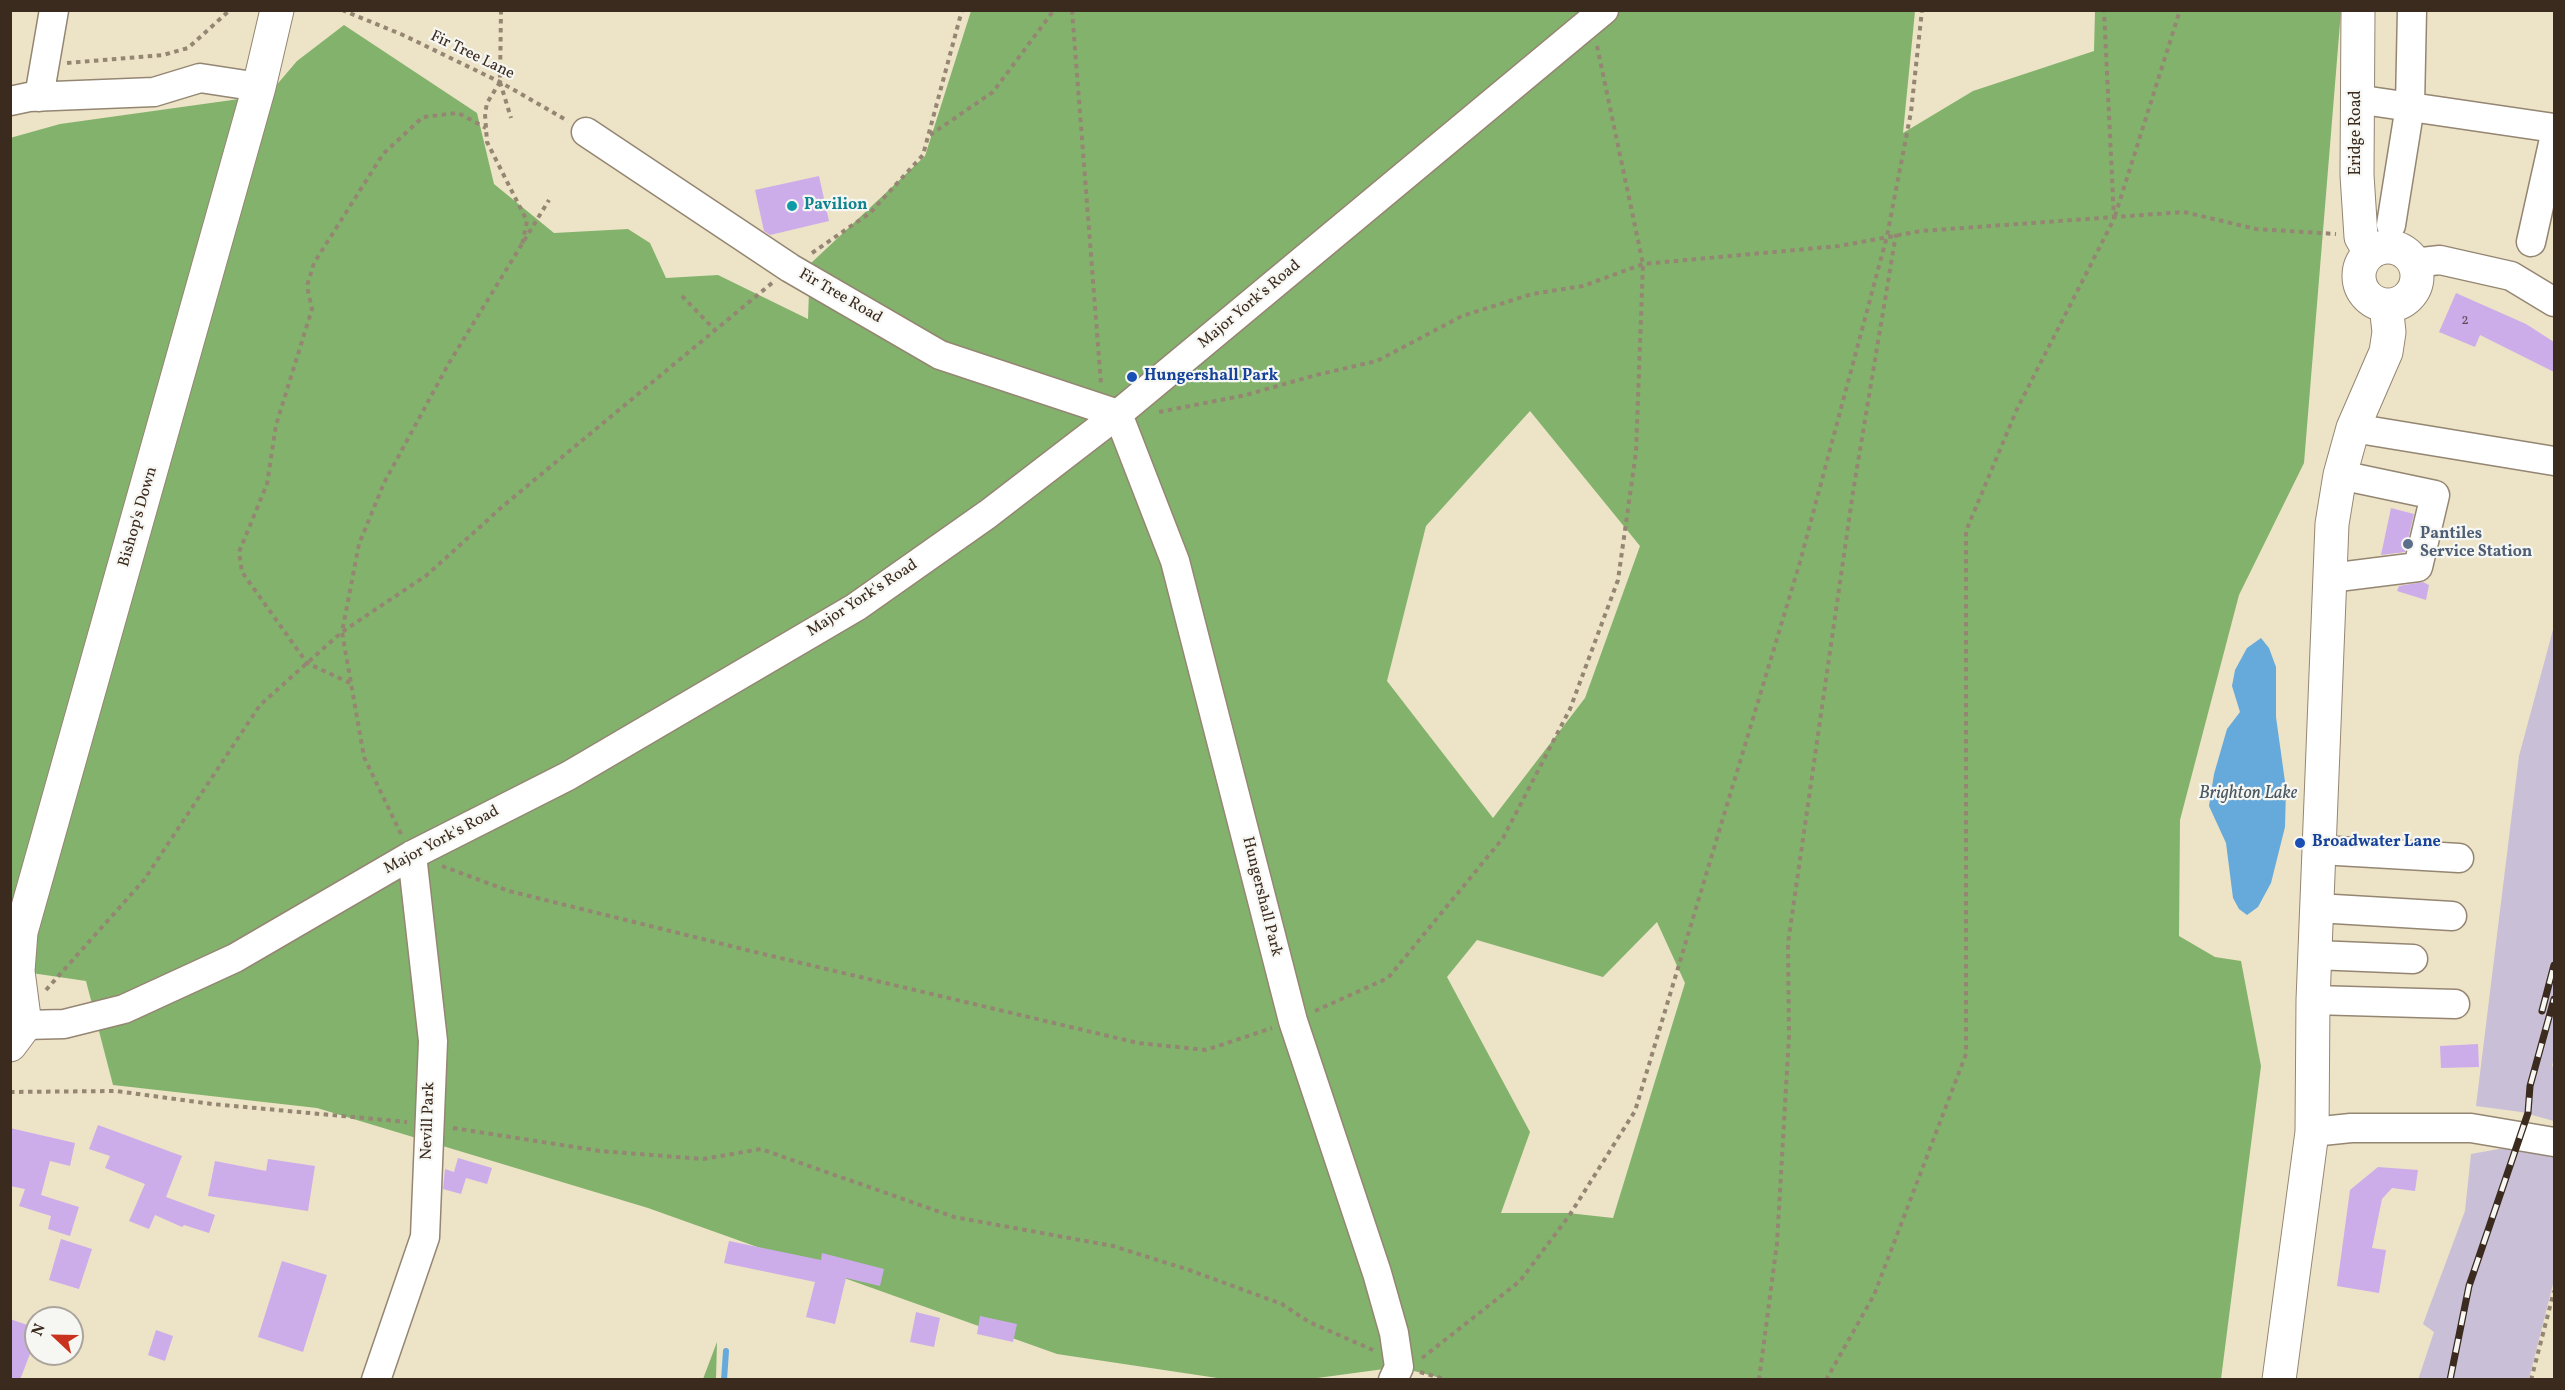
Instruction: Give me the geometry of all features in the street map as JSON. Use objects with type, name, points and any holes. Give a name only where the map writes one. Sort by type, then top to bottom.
[{"type":"main road","name":"Bishop's Down","points":[[18,1035],[18,971],[21,932],[259,87],[277,10]]},
{"type":"main road","name":"Eridge Road","points":[[2358,10],[2356,99],[2365,245]]},
{"type":"main road","points":[[2365,245],[2398,249],[2413,263],[2416,280],[2410,295],[2395,304],[2386,305],[2368,297],[2359,280],[2365,245]]},
{"type":"main road","points":[[2279,1380],[2312,1132],[2313,1000],[2332,524],[2340,475],[2353,428],[2386,352],[2389,332],[2386,305]]},
{"type":"street","points":[[39,97],[54,10]]},
{"type":"street","name":"Major York's Road","points":[[18,1035],[124,1009],[235,958],[412,855],[568,776],[856,607],[988,514],[1118,414],[1604,10]]},
{"type":"street","points":[[2391,225],[2410,106],[2412,10]]},
{"type":"street","points":[[10,101],[39,97],[154,92],[200,78],[259,87]]},
{"type":"street","points":[[2356,99],[2554,128]]},
{"type":"street","name":"Fir Tree Road","points":[[586,132],[790,268],[940,355],[1118,414]]},
{"type":"street","points":[[2531,242],[2554,140]]},
{"type":"street","points":[[2413,263],[2440,260],[2511,276],[2554,302]]},
{"type":"street","name":"Hungershall Park","points":[[1118,414],[1175,561],[1293,1021],[1377,1273],[1394,1333],[1396,1373]]},
{"type":"street","points":[[2353,428],[2554,461]]},
{"type":"street","points":[[2330,578],[2418,567],[2435,495],[2340,475]]},
{"type":"street","points":[[2320,849],[2459,858]]},
{"type":"street","name":"Nevill Park","points":[[376,1380],[425,1237],[433,1041],[412,855]]},
{"type":"street","points":[[2317,908],[2452,916]]},
{"type":"street","points":[[2315,955],[2413,959]]},
{"type":"street","points":[[2313,1000],[2455,1004]]},
{"type":"street","points":[[2312,1132],[2351,1128],[2471,1128],[2554,1142]]},
{"type":"path","points":[[45,66],[163,56],[188,48],[230,10]]},
{"type":"path","name":"Fir Tree Lane","points":[[342,10],[500,82],[586,132]]},
{"type":"path","points":[[501,10],[500,82],[511,118]]},
{"type":"path","points":[[18,1035],[33,1004],[144,880],[260,705],[342,632],[428,575],[503,506],[790,268],[870,213],[924,155],[962,10]]},
{"type":"path","points":[[929,136],[993,92],[1054,10]]},
{"type":"path","points":[[1072,10],[1100,383],[1118,414]]},
{"type":"path","points":[[10,1092],[116,1091],[212,1104],[429,1124],[600,1151],[703,1160],[760,1149],[954,1217],[1113,1246],[1190,1270],[1282,1304],[1309,1322],[1365,1346],[1396,1373],[1423,1358],[1520,1281],[1569,1216],[1635,1111],[1800,562],[1887,236],[1911,112],[1922,10]]},
{"type":"path","points":[[2104,10],[2114,219]]},
{"type":"path","points":[[1826,1380],[1874,1295],[1966,1054],[1966,531],[2017,409],[2114,219],[2180,10]]},
{"type":"path","points":[[500,82],[487,103],[485,114],[487,142],[527,221],[521,248]]},
{"type":"path","points":[[351,683],[307,663],[242,572],[239,552],[267,484],[276,425],[312,309],[307,286],[314,263],[383,154],[423,117],[458,113],[486,128]]},
{"type":"path","points":[[412,855],[364,757],[342,632],[364,528],[384,483],[449,363],[549,200]]},
{"type":"path","points":[[1157,412],[1246,395],[1377,361],[1462,316],[1532,294],[1583,286],[1643,264],[1839,246],[1896,234],[2051,220],[2114,219],[2184,212],[2256,229],[2315,231],[2365,245]]},
{"type":"path","points":[[1759,1380],[1777,1243],[1789,1035],[1788,944],[1853,492],[1896,234]]},
{"type":"path","points":[[682,296],[715,330]]},
{"type":"path","points":[[2531,1380],[2554,1291]]},
{"type":"shaded area","points":[[2554,626],[2554,1057],[2552,1066],[2554,1067],[2554,1121],[2521,1112],[2476,1106],[2519,756]]},
{"type":"shaded area","points":[[2510,1147],[2554,1154],[2554,1280],[2529,1379],[2418,1380],[2434,1332],[2423,1324],[2465,1211],[2471,1154]]},
{"type":"green space","points":[[971,11],[1915,11],[1903,133],[1973,91],[2094,51],[2095,11],[2341,11],[2304,463],[2239,595],[2180,820],[2179,936],[2215,957],[2241,961],[2261,1066],[2221,1379],[1448,1380],[1399,1367],[1310,1379],[1224,1379],[1057,1354],[648,1208],[317,1108],[113,1085],[86,981],[11,970],[10,138],[60,124],[268,95],[297,61],[344,25],[477,113],[494,184],[554,233],[628,229],[650,243],[666,278],[718,275],[808,319],[810,264],[925,156]],"holes":[[[1530,411],[1640,546],[1585,698],[1493,818],[1387,681],[1426,526]],[[1657,922],[1685,983],[1613,1218],[1568,1213],[1501,1213],[1530,1132],[1447,977],[1477,940],[1603,977]]]},
{"type":"green space","points":[[717,1342],[716,1379],[703,1379]]},
{"type":"water","name":"Brighton Lake","points":[[2261,638],[2269,648],[2276,667],[2276,717],[2286,789],[2285,827],[2271,883],[2258,907],[2247,915],[2239,909],[2233,898],[2226,843],[2209,806],[2214,774],[2227,729],[2240,712],[2232,686],[2235,670],[2247,648]]},
{"type":"building","name":"Pavilion","points":[[819,176],[829,221],[770,235],[764,231],[755,190]]},
{"type":"building","points":[[2456,293],[2526,324],[2554,342],[2554,372],[2480,335],[2475,347],[2439,332]]},
{"type":"building","points":[[2391,508],[2414,514],[2405,552],[2381,555]]},
{"type":"building","points":[[2423,582],[2429,585],[2426,600],[2397,591],[2399,586]]},
{"type":"building","points":[[2478,1044],[2479,1067],[2441,1068],[2440,1046]]},
{"type":"building","points":[[98,1125],[182,1156],[166,1197],[215,1215],[209,1233],[184,1225],[182,1227],[155,1215],[149,1229],[129,1221],[145,1184],[105,1168],[110,1156],[89,1149]]},
{"type":"building","points":[[10,1128],[75,1143],[70,1166],[50,1161],[41,1195],[79,1207],[70,1236],[48,1229],[51,1216],[19,1206],[25,1189],[10,1186]]},
{"type":"building","points":[[458,1158],[492,1168],[487,1184],[466,1178],[461,1194],[443,1189],[445,1169],[454,1172]]},
{"type":"building","points":[[268,1159],[315,1166],[308,1211],[208,1196],[215,1161],[266,1171]]},
{"type":"building","points":[[2378,1167],[2418,1170],[2415,1191],[2392,1188],[2382,1199],[2372,1248],[2386,1250],[2379,1293],[2337,1286],[2350,1190]]},
{"type":"building","points":[[61,1239],[92,1249],[79,1289],[49,1280]]},
{"type":"building","points":[[729,1241],[821,1260],[822,1253],[884,1269],[880,1286],[846,1278],[835,1324],[806,1317],[815,1282],[724,1263]]},
{"type":"building","points":[[282,1261],[327,1275],[303,1352],[258,1337]]},
{"type":"building","points":[[916,1312],[940,1318],[934,1347],[910,1342]]},
{"type":"building","points":[[980,1316],[1017,1324],[1013,1342],[977,1334]]},
{"type":"building","points":[[10,1319],[24,1324],[25,1366],[20,1380],[10,1380]]},
{"type":"building","points":[[156,1330],[173,1336],[165,1361],[148,1355]]},
{"type":"waterway","points":[[724,1380],[726,1351]]},
{"type":"railway","points":[[2542,1011],[2554,965]]},
{"type":"railway","points":[[2450,1380],[2469,1286],[2528,1113],[2530,1086],[2554,999]]},
{"type":"place","name":"Pavilion","points":[[792,206]]},
{"type":"place","name":"Hungershall Park","points":[[1132,377]]},
{"type":"place","name":"Pantiles Service Station","points":[[2408,544]]},
{"type":"place","name":"Broadwater Lane","points":[[2300,843]]}]
